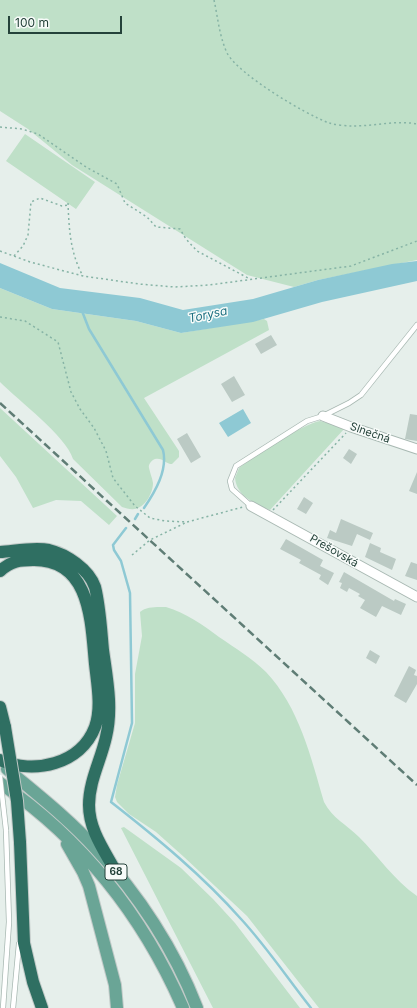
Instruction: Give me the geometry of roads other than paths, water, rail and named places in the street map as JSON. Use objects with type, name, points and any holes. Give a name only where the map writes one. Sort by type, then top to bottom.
[{"type":"highway","points":[[0,552],[48,550],[69,558],[84,570],[94,586],[110,717],[106,738],[90,794],[90,820],[95,834],[116,872]]},
{"type":"highway","points":[[0,571],[16,560],[37,560],[58,564],[74,576],[84,593],[90,614],[99,702],[95,727],[83,747],[70,756],[52,765],[32,767],[9,764],[0,760]]},
{"type":"highway","points":[[0,707],[5,727],[17,800],[22,915],[28,962],[42,1008]]},
{"type":"main road","name":"68","points":[[0,764],[52,806],[95,848],[116,872],[152,921],[168,948],[197,1008]]},
{"type":"main road","name":"68","points":[[0,783],[40,813],[77,847],[122,900],[155,950],[169,976],[183,1008]]},
{"type":"main road","points":[[40,813],[67,843],[89,886],[115,985],[117,1008]]},
{"type":"street","name":"Slnečná","points":[[323,416],[351,427],[417,448]]},
{"type":"street","name":"Prešovská","points":[[251,506],[269,514],[385,581],[417,597]]},
{"type":"lane","points":[[251,506],[232,489],[230,481],[236,466],[307,421],[323,416],[361,395],[417,325]]},
{"type":"lane","points":[[0,778],[6,830],[9,922],[3,1008]]},
{"type":"lane","points":[[13,1008],[22,915]]},
{"type":"water","name":"Torysa","points":[[417,261],[417,281],[322,302],[253,322],[181,333],[136,321],[52,309],[0,288],[0,263],[60,288],[140,298],[183,310],[253,299],[318,280],[392,264]]},
{"type":"water","points":[[243,409],[251,423],[228,437],[219,423]]},
{"type":"waterway","points":[[82,311],[89,329],[163,450],[164,465],[160,480],[144,508]]},
{"type":"waterway","points":[[135,519],[138,514]]},
{"type":"waterway","points":[[126,528],[113,545],[114,550],[121,561],[130,593],[132,723],[111,802],[145,829],[211,887],[250,929],[311,1008]]},
{"type":"railway","points":[[0,403],[417,785]]}]
